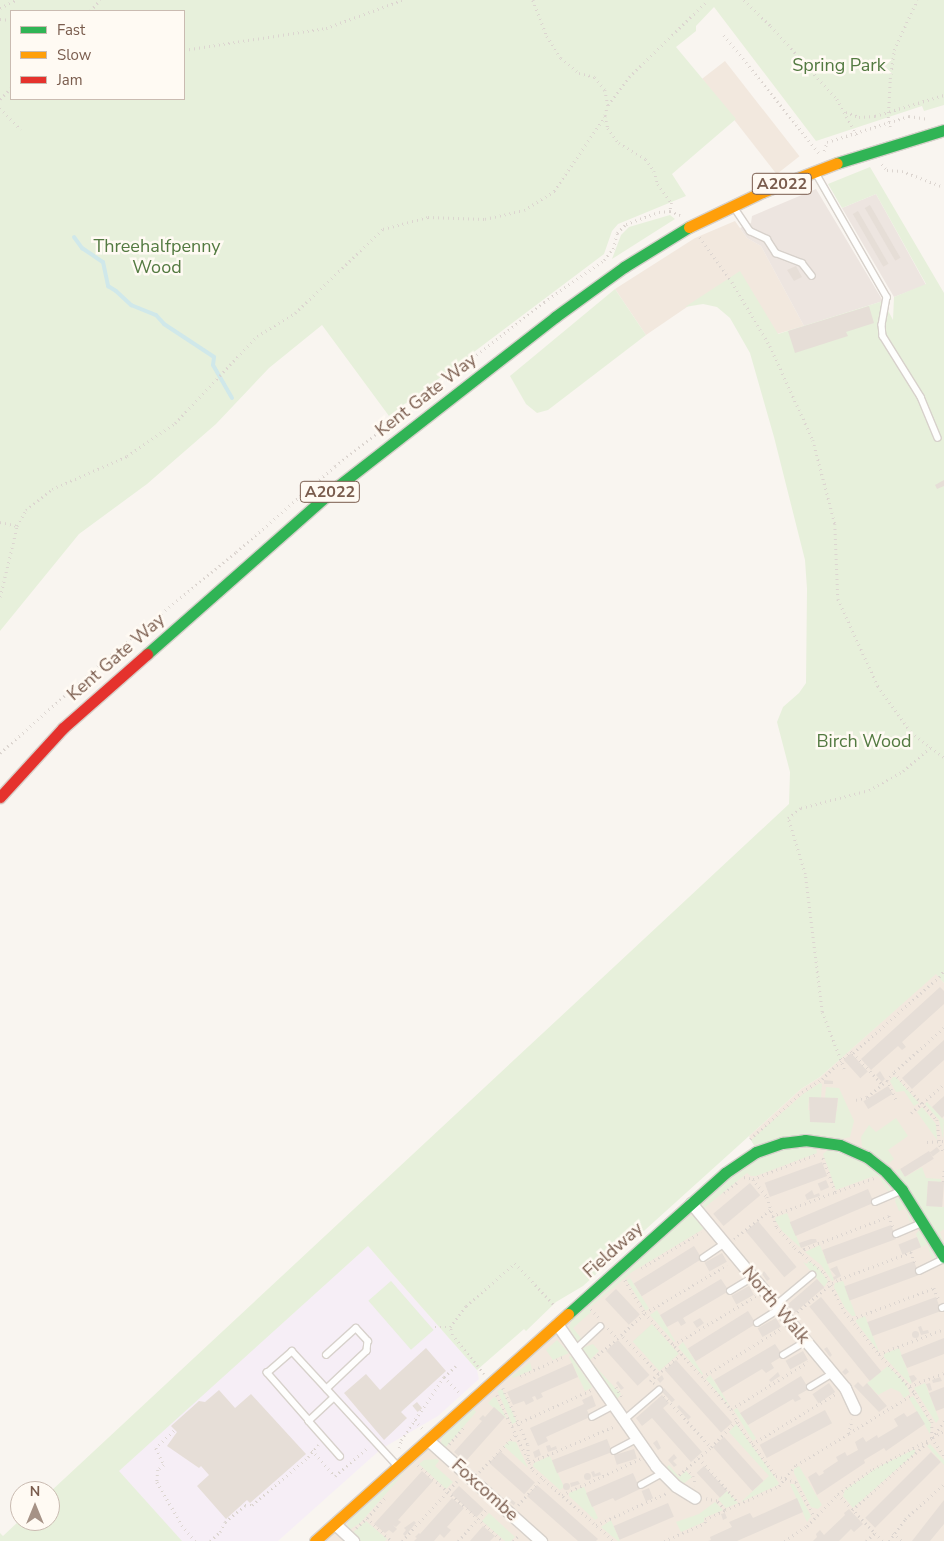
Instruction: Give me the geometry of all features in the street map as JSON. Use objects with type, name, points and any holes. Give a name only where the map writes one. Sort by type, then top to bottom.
[{"type":"main road","name":"Kent Gate Way","points":[[0,797],[63,728],[333,490],[555,317],[624,267],[692,226],[733,205],[828,166],[944,130]]},
{"type":"main road","name":"Fieldway","points":[[315,1541],[428,1440],[499,1384],[561,1320],[730,1168],[749,1156],[771,1146],[794,1141],[828,1142],[856,1152],[877,1164],[902,1190],[943,1254]]},
{"type":"street","name":"North Walk","points":[[691,1203],[845,1388],[855,1409]]},
{"type":"street","points":[[561,1320],[576,1350],[648,1455],[663,1474],[676,1486],[695,1498]]},
{"type":"street","name":"Foxcombe","points":[[428,1440],[541,1541]]},
{"type":"street","points":[[335,1524],[350,1538]]},
{"type":"lane","points":[[815,171],[887,297],[882,325],[884,336],[922,397],[938,438]]},
{"type":"lane","points":[[733,205],[750,231],[767,239],[776,253],[802,263],[812,276]]},
{"type":"lane","points":[[875,1202],[902,1190]]},
{"type":"lane","points":[[896,1234],[923,1223]]},
{"type":"lane","points":[[703,1258],[726,1244]]},
{"type":"lane","points":[[918,1270],[943,1254]]},
{"type":"lane","points":[[756,1323],[778,1307],[812,1276]]},
{"type":"lane","points":[[730,1291],[753,1277]]},
{"type":"lane","points":[[576,1350],[600,1327]]},
{"type":"lane","points":[[326,1355],[356,1328],[368,1341],[367,1351],[327,1389]]},
{"type":"lane","points":[[783,1355],[806,1341]]},
{"type":"lane","points":[[340,1456],[267,1373],[292,1351],[398,1467]]},
{"type":"lane","points":[[810,1387],[833,1373]]},
{"type":"lane","points":[[624,1420],[659,1390]]},
{"type":"lane","points":[[309,1420],[334,1398]]},
{"type":"lane","points":[[592,1417],[614,1406]]},
{"type":"lane","points":[[614,1451],[637,1439]]},
{"type":"lane","points":[[641,1484],[663,1474]]},
{"type":"path","points":[[0,8],[16,0]]},
{"type":"path","points":[[91,10],[100,0]]},
{"type":"path","points":[[185,50],[326,28],[402,0]]},
{"type":"path","points":[[533,0],[547,36],[561,58],[579,73],[595,77],[605,90],[608,105]]},
{"type":"path","points":[[0,597],[17,526],[26,510],[52,489],[128,456],[175,423],[257,336],[296,313],[383,229],[428,217],[485,219],[501,216],[524,210],[554,191],[605,116],[608,105],[629,77],[708,0]]},
{"type":"path","points":[[744,0],[771,26],[837,99],[858,137]]},
{"type":"path","points":[[890,127],[888,113],[894,50],[916,0]]},
{"type":"path","points":[[724,35],[828,166]]},
{"type":"path","points":[[0,99],[10,89]]},
{"type":"path","points":[[844,111],[859,117],[888,113],[944,95]]},
{"type":"path","points":[[0,108],[21,130]]},
{"type":"path","points":[[605,116],[608,128],[619,143],[646,159],[654,171],[658,184],[672,202],[670,211]]},
{"type":"path","points":[[876,151],[887,170],[902,171],[944,187]]},
{"type":"path","points":[[692,226],[732,282],[770,346],[813,440],[835,524],[838,599],[878,686],[911,732],[944,757]]},
{"type":"path","points":[[0,522],[17,526]]},
{"type":"path","points":[[844,1069],[822,1012],[805,874],[788,818],[801,808],[869,790],[903,771],[931,747]]},
{"type":"path","points":[[745,1144],[802,1092],[822,1079],[851,1051],[853,1053],[939,977],[944,970]]},
{"type":"path","points":[[856,1100],[867,1097],[944,1028]]},
{"type":"path","points":[[853,1053],[882,1084]]},
{"type":"path","points":[[894,1073],[938,1123],[940,1142],[944,1153]]},
{"type":"path","points":[[887,1080],[897,1101]]},
{"type":"path","points":[[911,1113],[944,1084]]},
{"type":"path","points":[[927,1142],[944,1141]]},
{"type":"path","points":[[753,1180],[820,1153],[835,1192]]},
{"type":"path","points":[[943,1182],[944,1170]]},
{"type":"path","points":[[722,1195],[744,1177],[753,1180],[767,1197],[777,1228],[800,1252],[820,1268],[832,1283],[839,1303],[879,1354],[915,1393],[932,1422],[932,1438],[944,1456]]},
{"type":"path","points":[[772,1216],[876,1178],[888,1197]]},
{"type":"path","points":[[726,1244],[772,1208]]},
{"type":"path","points":[[800,1252],[889,1216],[896,1234]]},
{"type":"path","points":[[636,1271],[711,1226]]},
{"type":"path","points":[[702,1377],[790,1321],[832,1283],[912,1252],[918,1270]]},
{"type":"path","points":[[586,1365],[646,1314],[737,1259]]},
{"type":"path","points":[[450,1327],[466,1306],[515,1263],[561,1320]]},
{"type":"path","points":[[620,1283],[630,1276]]},
{"type":"path","points":[[625,1279],[646,1314],[731,1409],[752,1444],[776,1476],[796,1482],[815,1517]]},
{"type":"path","points":[[852,1319],[934,1288],[943,1308]]},
{"type":"path","points":[[673,1345],[764,1292]]},
{"type":"path","points":[[597,1304],[591,1309],[617,1338]]},
{"type":"path","points":[[435,1327],[450,1327]]},
{"type":"path","points":[[450,1327],[457,1343],[499,1384],[530,1449],[529,1463]]},
{"type":"path","points":[[879,1354],[944,1329]]},
{"type":"path","points":[[621,1335],[658,1374]]},
{"type":"path","points":[[515,1378],[576,1350]]},
{"type":"path","points":[[681,1354],[650,1380],[711,1447]]},
{"type":"path","points":[[731,1409],[818,1356]]},
{"type":"path","points":[[397,1455],[401,1440],[444,1377],[456,1366]]},
{"type":"path","points":[[910,1386],[944,1373]]},
{"type":"path","points":[[444,1377],[458,1391]]},
{"type":"path","points":[[499,1384],[496,1392],[529,1463],[542,1478],[614,1541]]},
{"type":"path","points":[[512,1426],[600,1385]]},
{"type":"path","points":[[752,1444],[845,1388]]},
{"type":"path","points":[[664,1541],[704,1523],[705,1519],[779,1486],[796,1466],[915,1393]]},
{"type":"path","points":[[848,1434],[855,1409]]},
{"type":"path","points":[[674,1469],[679,1475],[711,1447],[738,1419]]},
{"type":"path","points":[[415,1420],[420,1426]]},
{"type":"path","points":[[529,1463],[624,1420]]},
{"type":"path","points":[[852,1510],[932,1438],[944,1421]]},
{"type":"path","points":[[174,1431],[156,1448],[164,1465],[158,1470],[157,1482],[182,1525],[195,1541]]},
{"type":"path","points":[[784,1541],[807,1526],[838,1494],[881,1463],[944,1431]]},
{"type":"path","points":[[402,1541],[447,1491],[469,1476],[516,1434]]},
{"type":"path","points":[[210,1541],[220,1532],[225,1522],[245,1505],[252,1505],[308,1457],[312,1450],[325,1439]]},
{"type":"path","points":[[562,1495],[648,1455]]},
{"type":"path","points":[[699,1458],[740,1504]]},
{"type":"path","points":[[416,1464],[503,1541]]},
{"type":"path","points":[[510,1513],[542,1478]]},
{"type":"path","points":[[889,1541],[905,1519],[944,1484]]},
{"type":"path","points":[[596,1525],[670,1492],[676,1486]]},
{"type":"path","points":[[838,1494],[883,1541]]},
{"type":"path","points":[[695,1498],[717,1501],[726,1510]]},
{"type":"path","points":[[458,1541],[495,1500]]},
{"type":"path","points":[[350,1538],[367,1518],[392,1541]]},
{"type":"path","points":[[866,1541],[875,1533]]},
{"type":"path","points":[[893,1533],[902,1541]]},
{"type":"path","points":[[605,1541],[609,1536]]},
{"type":"shaded area","points":[[725,61],[799,156],[777,174],[702,79]]},
{"type":"shaded area","points":[[816,189],[883,301],[804,326],[761,246],[747,238],[740,228],[751,223],[752,216]]},
{"type":"shaded area","points":[[876,194],[926,285],[894,297],[842,208]]},
{"type":"shaded area","points":[[735,221],[747,238],[761,246],[804,326],[770,336],[706,294],[646,335],[615,289],[695,238]]},
{"type":"shaded area","points":[[936,973],[944,983],[944,1255],[920,1217],[850,1148],[757,1151],[749,1136],[801,1089],[820,1077]]},
{"type":"shaded area","points":[[798,1141],[875,1164],[944,1258],[944,1541],[316,1541],[719,1179]]},
{"type":"shaded area","points":[[368,1246],[477,1370],[479,1379],[438,1416],[381,1449],[278,1541],[36,1541],[47,1531],[60,1531],[60,1520]]},
{"type":"green space","name":"Threehalfpenny Wood","points":[[0,0],[944,0],[944,105],[924,111],[922,106],[816,141],[714,7],[696,26],[696,31],[676,47],[736,119],[672,174],[686,196],[618,224],[612,231],[604,254],[389,416],[322,325],[269,368],[216,424],[147,484],[79,534],[0,631]]},
{"type":"green space","name":"Birch Wood","points":[[870,167],[944,293],[944,983],[936,974],[820,1077],[801,1089],[583,1286],[556,1302],[526,1331],[524,1329],[477,1370],[368,1246],[119,1471],[182,1541],[0,1541],[0,1533],[3,1536],[10,1529],[10,1531],[60,1531],[60,1483],[789,804],[790,772],[777,722],[783,707],[799,693],[806,683],[807,589],[805,560],[774,437],[750,353],[730,318],[717,307],[703,304],[685,307],[740,271],[778,334],[883,301],[893,320],[894,297],[926,284],[876,194],[842,208],[828,184]]},
{"type":"green space","points":[[670,215],[675,219],[612,259],[621,235],[629,227]]},
{"type":"green space","points":[[615,289],[646,335],[548,410],[537,413],[526,404],[510,376]]},
{"type":"green space","points":[[893,1077],[896,1077],[919,1103],[914,1106],[904,1091],[896,1092],[890,1081]]},
{"type":"green space","points":[[820,1083],[822,1084],[821,1098],[809,1098],[808,1110],[837,1111],[838,1098],[825,1098],[826,1087],[839,1088],[854,1121],[850,1137],[842,1139],[819,1135],[754,1145],[751,1140],[803,1094]]},
{"type":"green space","points":[[927,1102],[944,1120],[943,1139],[939,1120],[925,1104]]},
{"type":"green space","points":[[922,1107],[936,1124],[937,1140],[917,1112]]},
{"type":"green space","points":[[896,1118],[908,1136],[888,1150],[894,1159],[888,1164],[862,1147],[861,1137],[869,1125],[876,1132]]},
{"type":"green space","points":[[799,1147],[816,1148],[817,1153],[756,1176],[751,1176],[747,1173],[703,1209],[704,1202],[736,1172],[758,1158]]},
{"type":"green space","points":[[829,1149],[860,1161],[879,1174],[891,1190],[888,1191],[879,1177],[874,1176],[836,1190],[823,1154]]},
{"type":"green space","points":[[922,1167],[926,1178],[941,1179],[941,1182],[928,1181],[927,1194],[929,1194],[929,1206],[944,1207],[944,1229],[940,1232],[944,1244],[895,1170],[900,1169],[905,1177]]},
{"type":"green space","points":[[897,1197],[899,1198],[913,1223],[910,1222],[905,1209],[899,1211],[895,1201]]},
{"type":"green space","points":[[787,1213],[801,1248],[782,1231],[775,1220],[776,1217]]},
{"type":"green space","points":[[689,1215],[696,1217],[705,1228],[632,1272],[589,1308],[591,1312],[573,1328],[581,1338],[577,1342],[569,1328],[572,1319]]},
{"type":"green space","points":[[919,1230],[935,1259],[932,1258],[927,1245],[921,1247],[916,1234]]},
{"type":"green space","points":[[820,1245],[834,1280],[832,1281],[821,1265],[805,1252]]},
{"type":"green space","points":[[809,1261],[818,1268],[828,1281],[824,1287],[803,1262],[807,1264]]},
{"type":"green space","points":[[630,1278],[649,1309],[646,1311],[627,1280]]},
{"type":"green space","points":[[391,1281],[434,1330],[411,1350],[368,1301]]},
{"type":"green space","points":[[843,1281],[856,1316],[852,1316],[845,1308],[834,1287],[835,1283]]},
{"type":"green space","points":[[657,1310],[675,1341],[674,1342],[650,1315]]},
{"type":"green space","points":[[865,1316],[879,1352],[856,1322],[856,1320]]},
{"type":"green space","points":[[652,1324],[679,1354],[659,1371],[633,1341]]},
{"type":"green space","points":[[557,1340],[569,1353],[553,1360],[546,1350]]},
{"type":"green space","points":[[683,1342],[703,1374],[702,1375],[678,1347]]},
{"type":"green space","points":[[593,1344],[599,1351],[590,1360],[582,1348]]},
{"type":"green space","points":[[899,1348],[912,1383],[910,1384],[884,1357],[884,1354]]},
{"type":"green space","points":[[571,1356],[591,1388],[585,1391],[569,1357]]},
{"type":"green space","points":[[530,1362],[532,1370],[513,1378],[512,1376]]},
{"type":"green space","points":[[592,1363],[621,1394],[617,1399],[616,1399]]},
{"type":"green space","points":[[888,1366],[906,1384],[910,1394],[904,1398],[900,1392],[891,1388],[878,1395],[867,1383]]},
{"type":"green space","points":[[710,1375],[722,1393],[730,1407],[706,1379]]},
{"type":"green space","points":[[925,1383],[939,1419],[936,1423],[914,1388]]},
{"type":"green space","points":[[502,1389],[517,1422],[512,1424],[497,1391]]},
{"type":"green space","points":[[913,1396],[931,1424],[930,1434],[909,1398]]},
{"type":"green space","points":[[494,1397],[496,1398],[507,1419],[488,1403]]},
{"type":"green space","points":[[473,1408],[476,1412],[445,1448],[441,1444],[442,1437]]},
{"type":"green space","points":[[737,1408],[756,1439],[753,1441],[734,1410]]},
{"type":"green space","points":[[736,1424],[779,1483],[741,1502],[769,1476],[729,1432]]},
{"type":"green space","points":[[509,1441],[516,1442],[528,1468],[504,1446]]},
{"type":"green space","points":[[930,1444],[944,1460],[944,1465],[927,1446]]},
{"type":"green space","points":[[915,1449],[915,1453],[853,1508],[843,1496],[845,1490],[878,1467]]},
{"type":"green space","points":[[550,1456],[564,1487],[560,1490],[533,1466],[534,1463]]},
{"type":"green space","points":[[437,1459],[439,1461],[435,1466],[453,1482],[446,1489],[419,1464],[424,1460]]},
{"type":"green space","points":[[669,1465],[679,1477],[686,1471],[692,1477],[682,1485],[665,1469]]},
{"type":"green space","points":[[799,1466],[822,1505],[818,1509],[811,1507],[794,1473],[794,1469]]},
{"type":"green space","points":[[406,1471],[360,1523],[349,1530],[347,1524],[350,1519]]},
{"type":"green space","points":[[790,1484],[794,1484],[811,1516],[807,1522]]},
{"type":"green space","points":[[584,1487],[598,1518],[595,1520],[569,1496],[569,1493]]},
{"type":"green space","points":[[727,1491],[738,1503],[726,1508],[718,1499]]},
{"type":"green space","points":[[715,1502],[723,1510],[704,1518],[704,1522],[681,1532],[676,1522],[699,1514]]},
{"type":"green space","points":[[489,1513],[515,1537],[511,1541],[505,1541],[482,1521]]},
{"type":"green space","points":[[611,1520],[620,1541],[601,1527]]},
{"type":"green space","points":[[366,1521],[387,1539],[385,1541],[361,1541],[352,1533]]},
{"type":"building","points":[[870,205],[900,258],[895,261],[865,208]]},
{"type":"building","points":[[858,211],[888,264],[883,267],[853,214]]},
{"type":"building","points":[[796,266],[802,277],[794,281],[787,270]]},
{"type":"building","points":[[869,306],[874,323],[846,332],[848,336],[795,353],[788,331]]},
{"type":"building","points":[[944,480],[944,486],[937,489],[935,485]]},
{"type":"building","points":[[940,987],[944,991],[944,1004],[902,1042],[906,1047],[902,1050],[898,1046],[871,1070],[861,1059]]},
{"type":"building","points":[[944,1040],[944,1060],[912,1089],[902,1078]]},
{"type":"building","points":[[851,1053],[868,1072],[860,1078],[844,1060]]},
{"type":"building","points":[[880,1071],[885,1079],[882,1082],[876,1075]]},
{"type":"building","points":[[824,1080],[833,1081],[833,1084],[824,1084]]},
{"type":"building","points":[[888,1086],[893,1094],[868,1109],[863,1101]]},
{"type":"building","points":[[944,1096],[944,1116],[942,1118],[932,1107]]},
{"type":"building","points":[[809,1097],[838,1098],[835,1123],[810,1122]]},
{"type":"building","points":[[937,1147],[940,1151],[933,1156],[930,1152]]},
{"type":"building","points":[[929,1151],[934,1159],[905,1177],[900,1169]]},
{"type":"building","points":[[822,1162],[827,1176],[770,1197],[765,1183]]},
{"type":"building","points":[[826,1180],[829,1187],[821,1191],[818,1184]]},
{"type":"building","points":[[928,1181],[944,1182],[942,1207],[926,1206]]},
{"type":"building","points":[[750,1183],[760,1195],[724,1226],[713,1214]]},
{"type":"building","points":[[868,1189],[874,1203],[796,1236],[790,1222]]},
{"type":"building","points":[[812,1190],[814,1195],[819,1193],[820,1196],[807,1200],[805,1195]]},
{"type":"building","points":[[758,1221],[797,1267],[784,1277],[746,1231]]},
{"type":"building","points":[[891,1225],[896,1239],[828,1264],[822,1250]]},
{"type":"building","points":[[917,1237],[921,1247],[903,1255],[898,1244]]},
{"type":"building","points":[[816,1239],[817,1242],[801,1248],[799,1243]]},
{"type":"building","points":[[694,1246],[702,1259],[642,1296],[634,1284]]},
{"type":"building","points":[[722,1253],[727,1262],[709,1271],[705,1263]]},
{"type":"building","points":[[914,1261],[919,1275],[850,1300],[844,1286]]},
{"type":"building","points":[[837,1266],[841,1276],[834,1280],[833,1277],[836,1276],[830,1269]]},
{"type":"building","points":[[764,1271],[770,1279],[767,1281],[762,1274]]},
{"type":"building","points":[[721,1279],[729,1291],[683,1318],[686,1323],[681,1326],[678,1321],[667,1327],[660,1315]]},
{"type":"building","points":[[817,1279],[824,1287],[794,1314],[787,1305]]},
{"type":"building","points":[[749,1286],[754,1295],[736,1304],[732,1296]]},
{"type":"building","points":[[616,1289],[640,1315],[629,1325],[605,1299]]},
{"type":"building","points":[[821,1297],[881,1372],[870,1381],[809,1306]]},
{"type":"building","points":[[936,1297],[941,1311],[873,1336],[867,1322]]},
{"type":"building","points":[[748,1311],[756,1324],[696,1361],[688,1349]]},
{"type":"building","points":[[700,1318],[704,1323],[697,1328],[693,1322]]},
{"type":"building","points":[[776,1318],[781,1327],[762,1337],[758,1328]]},
{"type":"building","points":[[921,1326],[923,1331],[928,1330],[929,1333],[921,1335],[918,1327]]},
{"type":"building","points":[[915,1331],[918,1334],[915,1337],[912,1334]]},
{"type":"building","points":[[944,1338],[944,1354],[907,1368],[901,1355]]},
{"type":"building","points":[[618,1340],[649,1375],[638,1386],[606,1351]]},
{"type":"building","points":[[775,1344],[783,1356],[771,1363],[774,1368],[766,1373],[762,1369],[722,1393],[714,1380]]},
{"type":"building","points":[[827,1347],[832,1355],[830,1357],[824,1349]]},
{"type":"building","points":[[426,1348],[446,1371],[401,1412],[407,1418],[384,1440],[344,1393],[366,1374],[380,1390]]},
{"type":"building","points":[[803,1351],[808,1360],[790,1369],[786,1361]]},
{"type":"building","points":[[676,1360],[732,1422],[721,1432],[665,1370]]},
{"type":"building","points":[[572,1363],[578,1377],[541,1393],[543,1397],[537,1400],[535,1396],[532,1397],[534,1401],[526,1405],[524,1401],[513,1405],[507,1392]]},
{"type":"building","points":[[846,1368],[849,1372],[845,1375],[842,1372]]},
{"type":"building","points":[[778,1372],[780,1376],[771,1382],[769,1380]]},
{"type":"building","points":[[662,1375],[664,1379],[660,1383],[657,1379]]},
{"type":"building","points":[[914,1375],[917,1379],[912,1383],[909,1376]]},
{"type":"building","points":[[801,1376],[809,1389],[798,1395],[801,1399],[795,1402],[793,1399],[748,1425],[740,1413]]},
{"type":"building","points":[[940,1377],[942,1381],[933,1383],[932,1380]]},
{"type":"building","points":[[618,1381],[624,1388],[621,1390],[616,1383]]},
{"type":"building","points":[[858,1382],[863,1387],[867,1383],[887,1406],[879,1412],[854,1386]]},
{"type":"building","points":[[829,1383],[835,1392],[819,1403],[812,1394]]},
{"type":"building","points":[[930,1383],[932,1390],[929,1391],[926,1384]]},
{"type":"building","points":[[944,1387],[944,1408],[936,1411],[929,1393]]},
{"type":"building","points":[[664,1388],[675,1400],[672,1402],[661,1391]]},
{"type":"building","points":[[219,1390],[235,1408],[251,1394],[306,1454],[250,1503],[247,1500],[226,1519],[197,1486],[209,1475],[201,1466],[199,1468],[167,1446],[177,1432],[171,1426],[199,1401],[205,1402]]},
{"type":"building","points":[[592,1395],[596,1406],[587,1410],[590,1417],[546,1437],[548,1441],[538,1446],[530,1428],[584,1404],[582,1400]]},
{"type":"building","points":[[662,1395],[669,1403],[663,1408],[702,1452],[691,1462],[652,1418],[642,1426],[636,1418]]},
{"type":"building","points":[[417,1402],[422,1408],[418,1412],[412,1406]]},
{"type":"building","points":[[679,1405],[691,1417],[688,1420],[677,1407]]},
{"type":"building","points":[[494,1407],[505,1417],[465,1462],[454,1452],[482,1421],[479,1419],[483,1415],[485,1417]]},
{"type":"building","points":[[825,1410],[832,1423],[767,1458],[760,1445]]},
{"type":"building","points":[[917,1411],[925,1424],[886,1451],[884,1448],[864,1460],[865,1463],[817,1495],[808,1477],[816,1472],[819,1476],[824,1473],[823,1471],[838,1461],[836,1457],[845,1452],[847,1456],[858,1450],[855,1442],[863,1437],[866,1442],[877,1435],[878,1438],[898,1426],[894,1419],[904,1413],[907,1417]]},
{"type":"building","points":[[724,1437],[763,1481],[752,1491],[713,1447]]},
{"type":"building","points":[[607,1439],[612,1452],[557,1473],[552,1460]]},
{"type":"building","points":[[657,1440],[661,1448],[658,1450],[653,1443]]},
{"type":"building","points":[[550,1445],[551,1448],[556,1446],[557,1449],[548,1452],[546,1446]]},
{"type":"building","points":[[539,1449],[541,1455],[535,1458],[533,1452]]},
{"type":"building","points":[[634,1449],[637,1459],[617,1465],[614,1455]]},
{"type":"building","points":[[500,1451],[535,1482],[524,1494],[489,1463]]},
{"type":"building","points":[[931,1452],[941,1462],[875,1528],[865,1518]]},
{"type":"building","points":[[674,1454],[677,1458],[673,1461],[677,1465],[674,1467],[668,1460]]},
{"type":"building","points":[[704,1466],[727,1491],[720,1498],[697,1473]]},
{"type":"building","points":[[422,1471],[433,1481],[398,1520],[401,1522],[396,1527],[393,1525],[397,1529],[393,1533],[389,1530],[385,1533],[374,1524]]},
{"type":"building","points":[[594,1471],[595,1474],[600,1472],[601,1475],[593,1477],[591,1472]]},
{"type":"building","points":[[587,1472],[591,1476],[587,1480],[583,1476]]},
{"type":"building","points":[[633,1473],[640,1489],[615,1501],[613,1498],[592,1507],[586,1493]]},
{"type":"building","points":[[578,1481],[580,1484],[571,1487],[570,1483]]},
{"type":"building","points":[[566,1483],[569,1486],[566,1489],[563,1486]]},
{"type":"building","points":[[537,1485],[598,1539],[596,1541],[578,1541],[527,1496]]},
{"type":"building","points":[[459,1486],[484,1509],[476,1517],[451,1494]]},
{"type":"building","points":[[649,1488],[653,1498],[646,1501],[642,1491]]},
{"type":"building","points":[[507,1496],[516,1503],[514,1505],[505,1498]]},
{"type":"building","points":[[452,1498],[464,1508],[447,1527],[451,1530],[444,1538],[440,1534],[434,1541],[414,1541],[417,1538],[415,1537],[420,1534]]},
{"type":"building","points":[[797,1498],[803,1512],[737,1541],[708,1541],[711,1540],[710,1537],[732,1527],[729,1522],[750,1513],[753,1518]]},
{"type":"building","points":[[944,1500],[944,1524],[930,1541],[912,1541]]},
{"type":"building","points":[[668,1503],[674,1517],[620,1540],[614,1526]]},
{"type":"building","points":[[849,1509],[863,1524],[854,1532],[851,1529],[839,1541],[813,1541],[820,1530],[824,1535]]},
{"type":"building","points":[[725,1513],[727,1518],[723,1520],[721,1514]]},
{"type":"building","points":[[414,1521],[416,1523],[405,1536],[403,1534],[406,1530],[404,1528]]},
{"type":"building","points":[[483,1526],[495,1536],[490,1541],[470,1541]]},
{"type":"waterway","points":[[74,237],[82,248],[103,262],[108,286],[131,305],[156,315],[164,324],[214,357],[213,365],[232,398]]},
{"type":"traffic: fast","points":[[837,163],[944,130]]},
{"type":"traffic: fast","points":[[147,654],[333,490],[555,317],[624,267],[689,227]]},
{"type":"traffic: fast","points":[[568,1314],[725,1173],[756,1152],[782,1143],[805,1140],[840,1145],[867,1157],[886,1172],[902,1190],[944,1257]]},
{"type":"traffic: slow","points":[[689,227],[762,192],[837,163]]},
{"type":"traffic: slow","points":[[315,1541],[568,1314]]},
{"type":"traffic: jam","points":[[0,797],[63,728],[147,654]]},
{"type":"park label","name":"Spring Park","points":[[839,65]]}]
